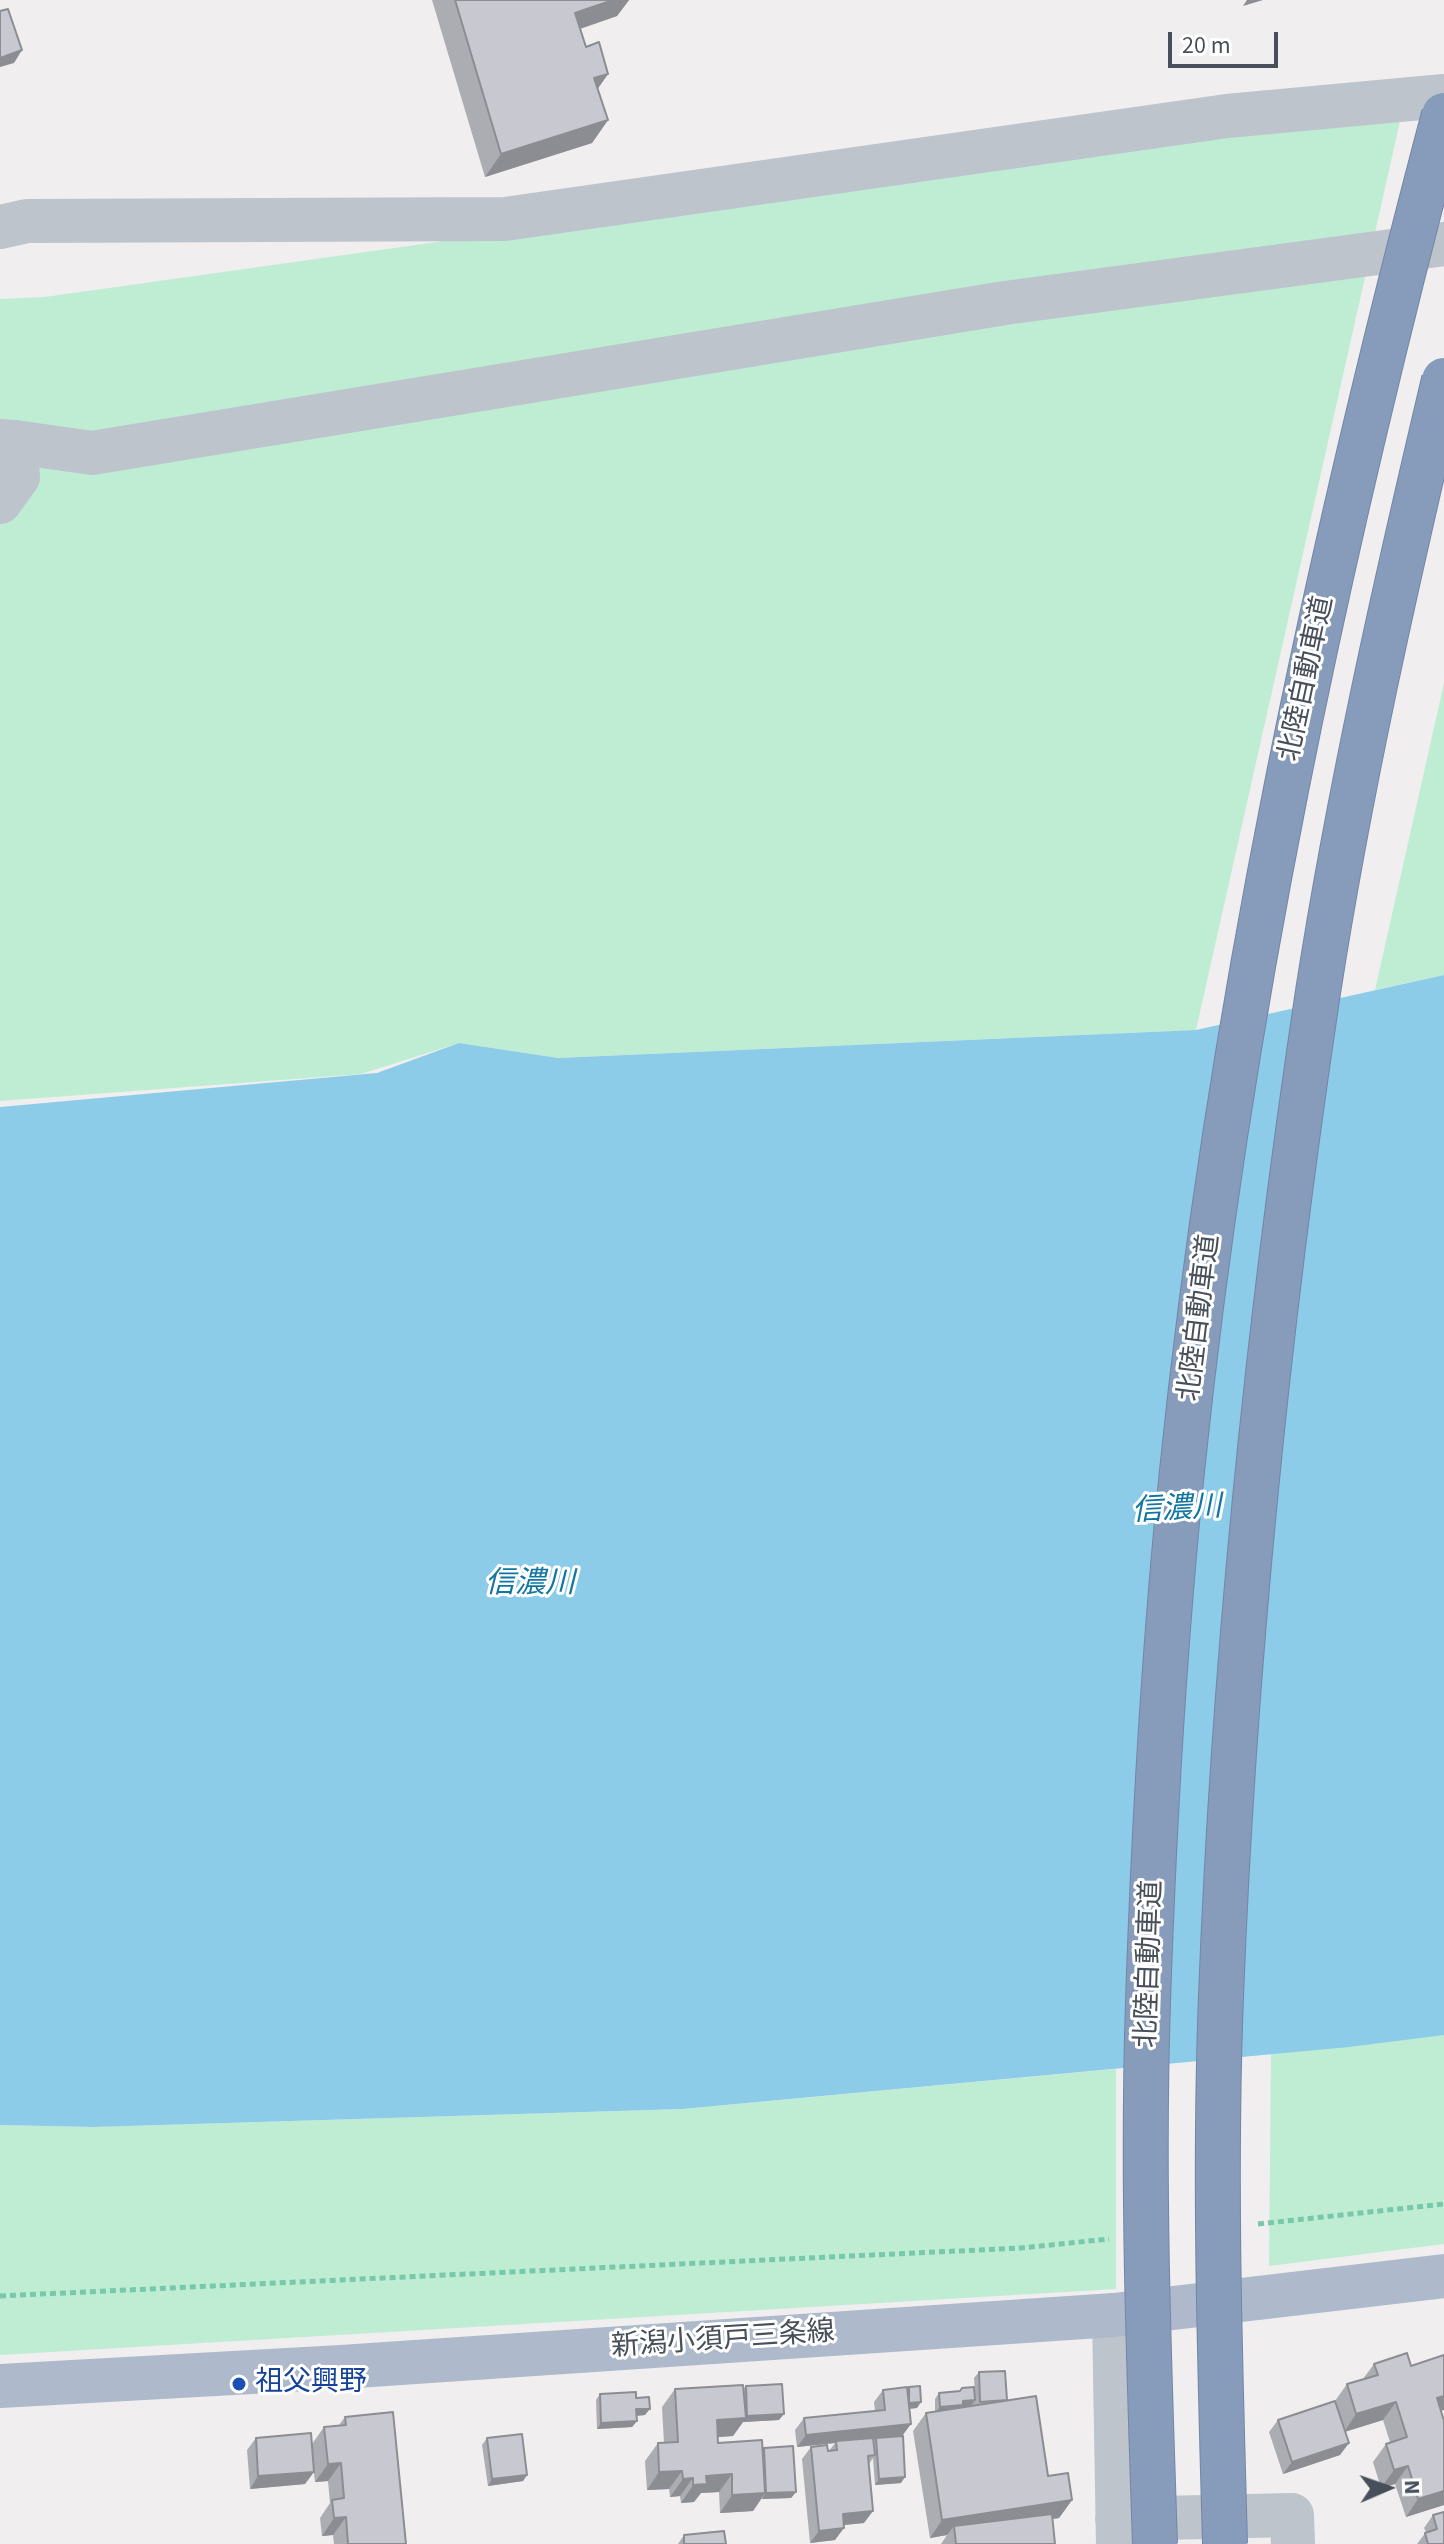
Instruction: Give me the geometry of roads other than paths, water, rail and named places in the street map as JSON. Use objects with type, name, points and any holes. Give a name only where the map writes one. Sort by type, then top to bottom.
[{"type":"highway","name":"北陸自動車道","points":[[1155,2544],[1147,2263],[1148,2004],[1161,1732],[1182,1471],[1214,1212],[1245,1008],[1289,768],[1387,331],[1444,115]]},
{"type":"highway","points":[[1225,2544],[1217,2261],[1221,1997],[1236,1730],[1259,1463],[1288,1212],[1319,989],[1354,787],[1444,380]]},
{"type":"main road","name":"新潟小須戸三条線","points":[[0,2386],[325,2368],[1114,2315],[1444,2276]]},
{"type":"street","points":[[0,227],[27,221],[505,219],[1227,116],[1444,96]]},
{"type":"street","points":[[0,502],[18,477],[8,442],[92,453],[1005,303],[1444,244]]},
{"type":"street","points":[[1114,2315],[1118,2531],[1292,2515],[1293,2544]]},
{"type":"water","name":"信濃川","points":[[1444,975],[1444,2035],[1349,2047],[682,2109],[95,2127],[0,2125],[0,1107],[377,1073],[459,1043],[558,1058],[1196,1030]]},
{"type":"place","name":"祖父興野","points":[[239,2384]]}]
